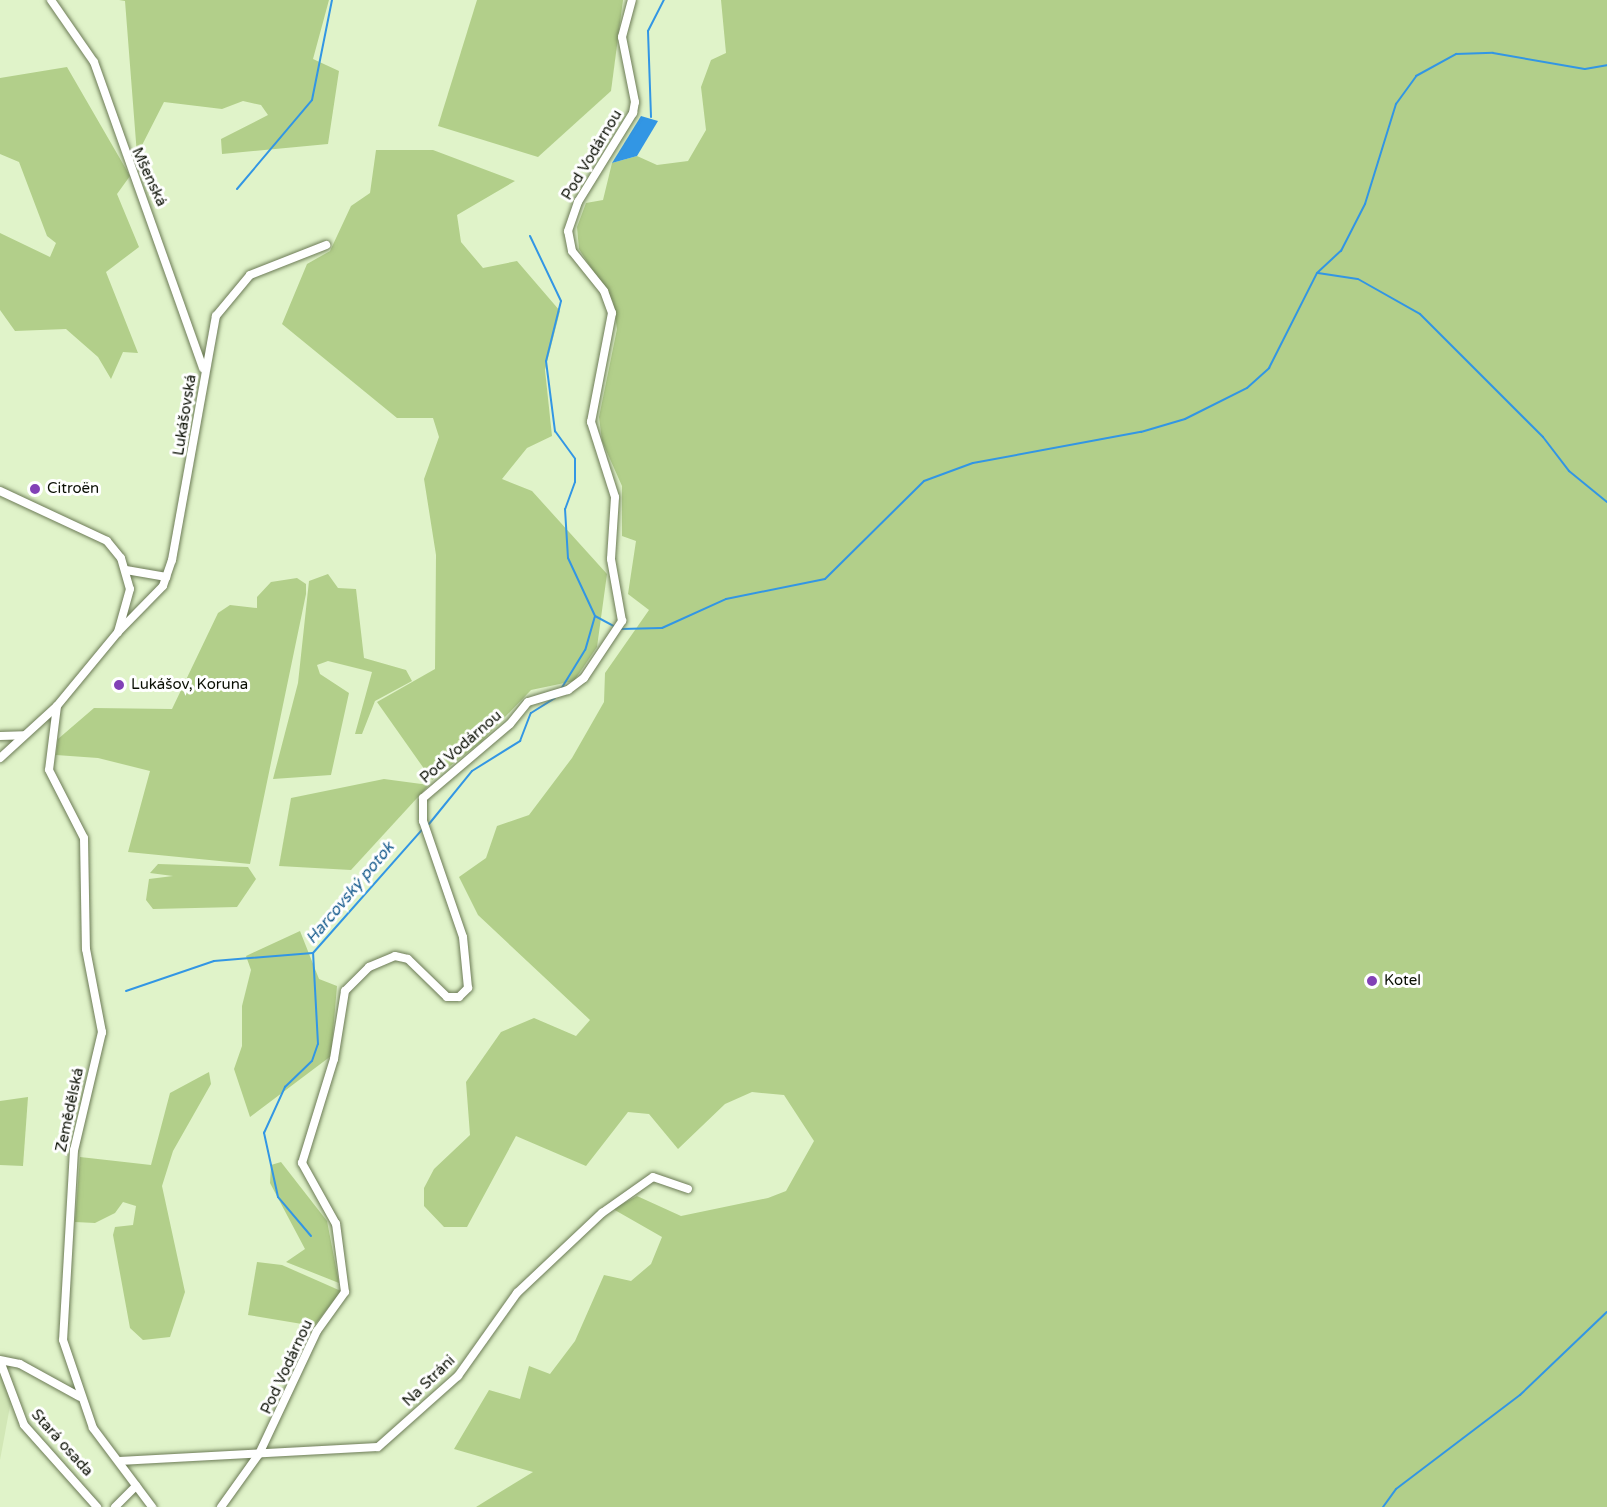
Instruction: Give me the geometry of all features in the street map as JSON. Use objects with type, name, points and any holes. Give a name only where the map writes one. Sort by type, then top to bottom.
[{"type":"street","name":"Mšenská","points":[[51,0],[94,62],[121,149],[138,178],[188,312],[204,374]]},
{"type":"street","name":"Pod Vodárnou","points":[[221,1507],[259,1454],[317,1331],[345,1292],[336,1224],[302,1163],[334,1059],[345,991],[369,968],[394,956],[408,959],[447,997],[459,997],[468,988],[463,938],[423,821],[423,798],[510,724],[528,702],[568,690],[584,678],[619,628],[622,605],[611,559],[615,497],[591,422],[612,314],[604,291],[572,251],[568,231],[578,202],[633,113],[635,102],[622,37],[632,0]]},
{"type":"street","name":"Lukášovská","points":[[118,632],[147,606],[166,577],[216,316],[230,294],[250,275],[326,245]]},
{"type":"street","points":[[0,491],[94,531],[115,549],[126,570],[130,601],[118,632],[57,706],[0,758]]},
{"type":"street","points":[[126,570],[166,577]]},
{"type":"street","name":"Zemědělská","points":[[57,706],[50,770],[84,838],[86,949],[102,1032],[74,1150],[63,1295],[63,1340],[80,1397],[93,1428],[152,1507]]},
{"type":"street","points":[[0,736],[27,734]]},
{"type":"street","name":"Na Stráni","points":[[119,1461],[378,1447],[458,1376],[517,1293],[611,1205],[654,1178],[688,1190]]},
{"type":"street","name":"Stará osada","points":[[0,1360],[20,1364],[80,1397]]},
{"type":"street","name":"Stará osada","points":[[0,1360],[24,1425],[97,1507]]},
{"type":"street","points":[[115,1507],[136,1486]]},
{"type":"shaded area","points":[[119,0],[329,0],[313,59],[339,71],[328,144],[222,154],[221,139],[268,115],[261,105],[243,101],[222,109],[164,102],[137,155],[125,1]]},
{"type":"shaded area","points":[[477,0],[623,0],[611,91],[538,157],[438,126]]},
{"type":"shaded area","points":[[721,0],[1607,0],[1607,1507],[476,1507],[533,1472],[454,1449],[489,1390],[520,1399],[529,1366],[550,1374],[575,1341],[604,1275],[631,1281],[651,1264],[662,1237],[613,1209],[637,1196],[681,1216],[768,1198],[786,1191],[814,1141],[784,1095],[752,1092],[725,1104],[678,1149],[649,1114],[628,1112],[586,1166],[516,1136],[467,1227],[444,1227],[424,1206],[424,1188],[434,1169],[470,1135],[466,1082],[501,1032],[534,1018],[576,1036],[590,1020],[478,915],[459,877],[486,858],[497,826],[529,815],[572,758],[604,702],[605,673],[649,610],[628,594],[636,541],[622,536],[622,486],[602,441],[599,417],[617,329],[613,302],[579,249],[577,227],[586,203],[603,200],[612,163],[637,156],[657,165],[688,161],[706,130],[701,87],[711,60],[726,53]]},
{"type":"shaded area","points":[[67,67],[130,176],[117,194],[139,247],[106,272],[138,353],[123,352],[111,379],[98,357],[66,329],[15,331],[0,310],[0,233],[50,257],[56,243],[47,236],[19,162],[0,154],[0,78]]},
{"type":"shaded area","points":[[376,150],[433,150],[515,181],[457,215],[461,242],[483,268],[517,261],[560,311],[545,370],[552,436],[527,448],[502,479],[532,491],[607,574],[597,647],[574,681],[531,690],[481,742],[432,780],[377,702],[435,669],[436,555],[424,479],[439,437],[433,418],[397,418],[282,324],[307,264],[330,251],[351,206],[370,193]]},
{"type":"shaded area","points":[[328,574],[338,588],[356,589],[364,658],[406,670],[412,681],[375,701],[362,734],[355,734],[372,672],[328,661],[317,665],[320,674],[349,693],[331,775],[273,779],[298,683],[309,581]]},
{"type":"shaded area","points":[[297,578],[306,584],[306,594],[250,864],[128,852],[150,771],[98,758],[56,755],[58,739],[94,708],[172,709],[218,613],[230,605],[257,608],[257,597],[271,582]]},
{"type":"shaded area","points":[[384,779],[429,785],[351,870],[279,866],[291,798]]},
{"type":"shaded area","points":[[158,864],[248,867],[256,879],[237,907],[153,909],[146,900],[149,879],[173,876],[150,873]]},
{"type":"shaded area","points":[[300,931],[319,979],[337,986],[331,1056],[250,1117],[234,1069],[242,1046],[242,1006],[251,970],[246,956]]},
{"type":"shaded area","points":[[209,1072],[211,1084],[173,1151],[162,1186],[185,1292],[170,1337],[143,1340],[130,1328],[113,1235],[115,1227],[133,1225],[136,1206],[123,1202],[115,1213],[95,1223],[75,1222],[80,1157],[151,1165],[170,1093]]},
{"type":"shaded area","points":[[28,1097],[23,1166],[0,1165],[0,1101]]},
{"type":"shaded area","points":[[281,1162],[327,1221],[339,1283],[286,1262],[305,1249],[270,1183],[271,1165]]},
{"type":"shaded area","points":[[257,1262],[282,1265],[341,1291],[314,1326],[248,1315]]},
{"type":"shaded area","points":[[0,1364],[11,1401],[0,1460]]},
{"type":"water","points":[[641,116],[658,121],[637,156],[612,163]]},
{"type":"waterway","points":[[237,189],[312,100],[332,0]]},
{"type":"waterway","name":"Harcovský potok","points":[[651,117],[648,31],[664,0]]},
{"type":"waterway","points":[[621,629],[662,628],[726,599],[825,579],[924,481],[973,463],[1141,432],[1185,419],[1247,388],[1269,368],[1317,273],[1341,251],[1365,204],[1396,104],[1416,76],[1456,54],[1493,53],[1585,69],[1607,65]]},
{"type":"waterway","name":"Harcovský potok","points":[[530,236],[561,301],[546,361],[555,431],[575,459],[575,482],[565,509],[568,558],[595,616],[585,650],[561,689]]},
{"type":"waterway","points":[[1318,273],[1358,279],[1420,314],[1543,437],[1569,471],[1607,502]]},
{"type":"waterway","points":[[595,616],[616,627]]},
{"type":"waterway","name":"Harcovský potok","points":[[429,824],[472,771],[520,741],[531,713],[555,698]]},
{"type":"waterway","name":"Harcovský potok","points":[[311,1236],[278,1197],[264,1133],[285,1087],[312,1061],[318,1044],[313,953],[422,830]]},
{"type":"waterway","points":[[126,991],[214,961],[313,953]]},
{"type":"waterway","points":[[1383,1507],[1396,1489],[1520,1395],[1607,1312]]},
{"type":"place","name":"Citroën","points":[[35,489]]},
{"type":"place","name":"Lukášov, Koruna","points":[[119,685]]},
{"type":"place","name":"Kotel","points":[[1372,981]]}]
